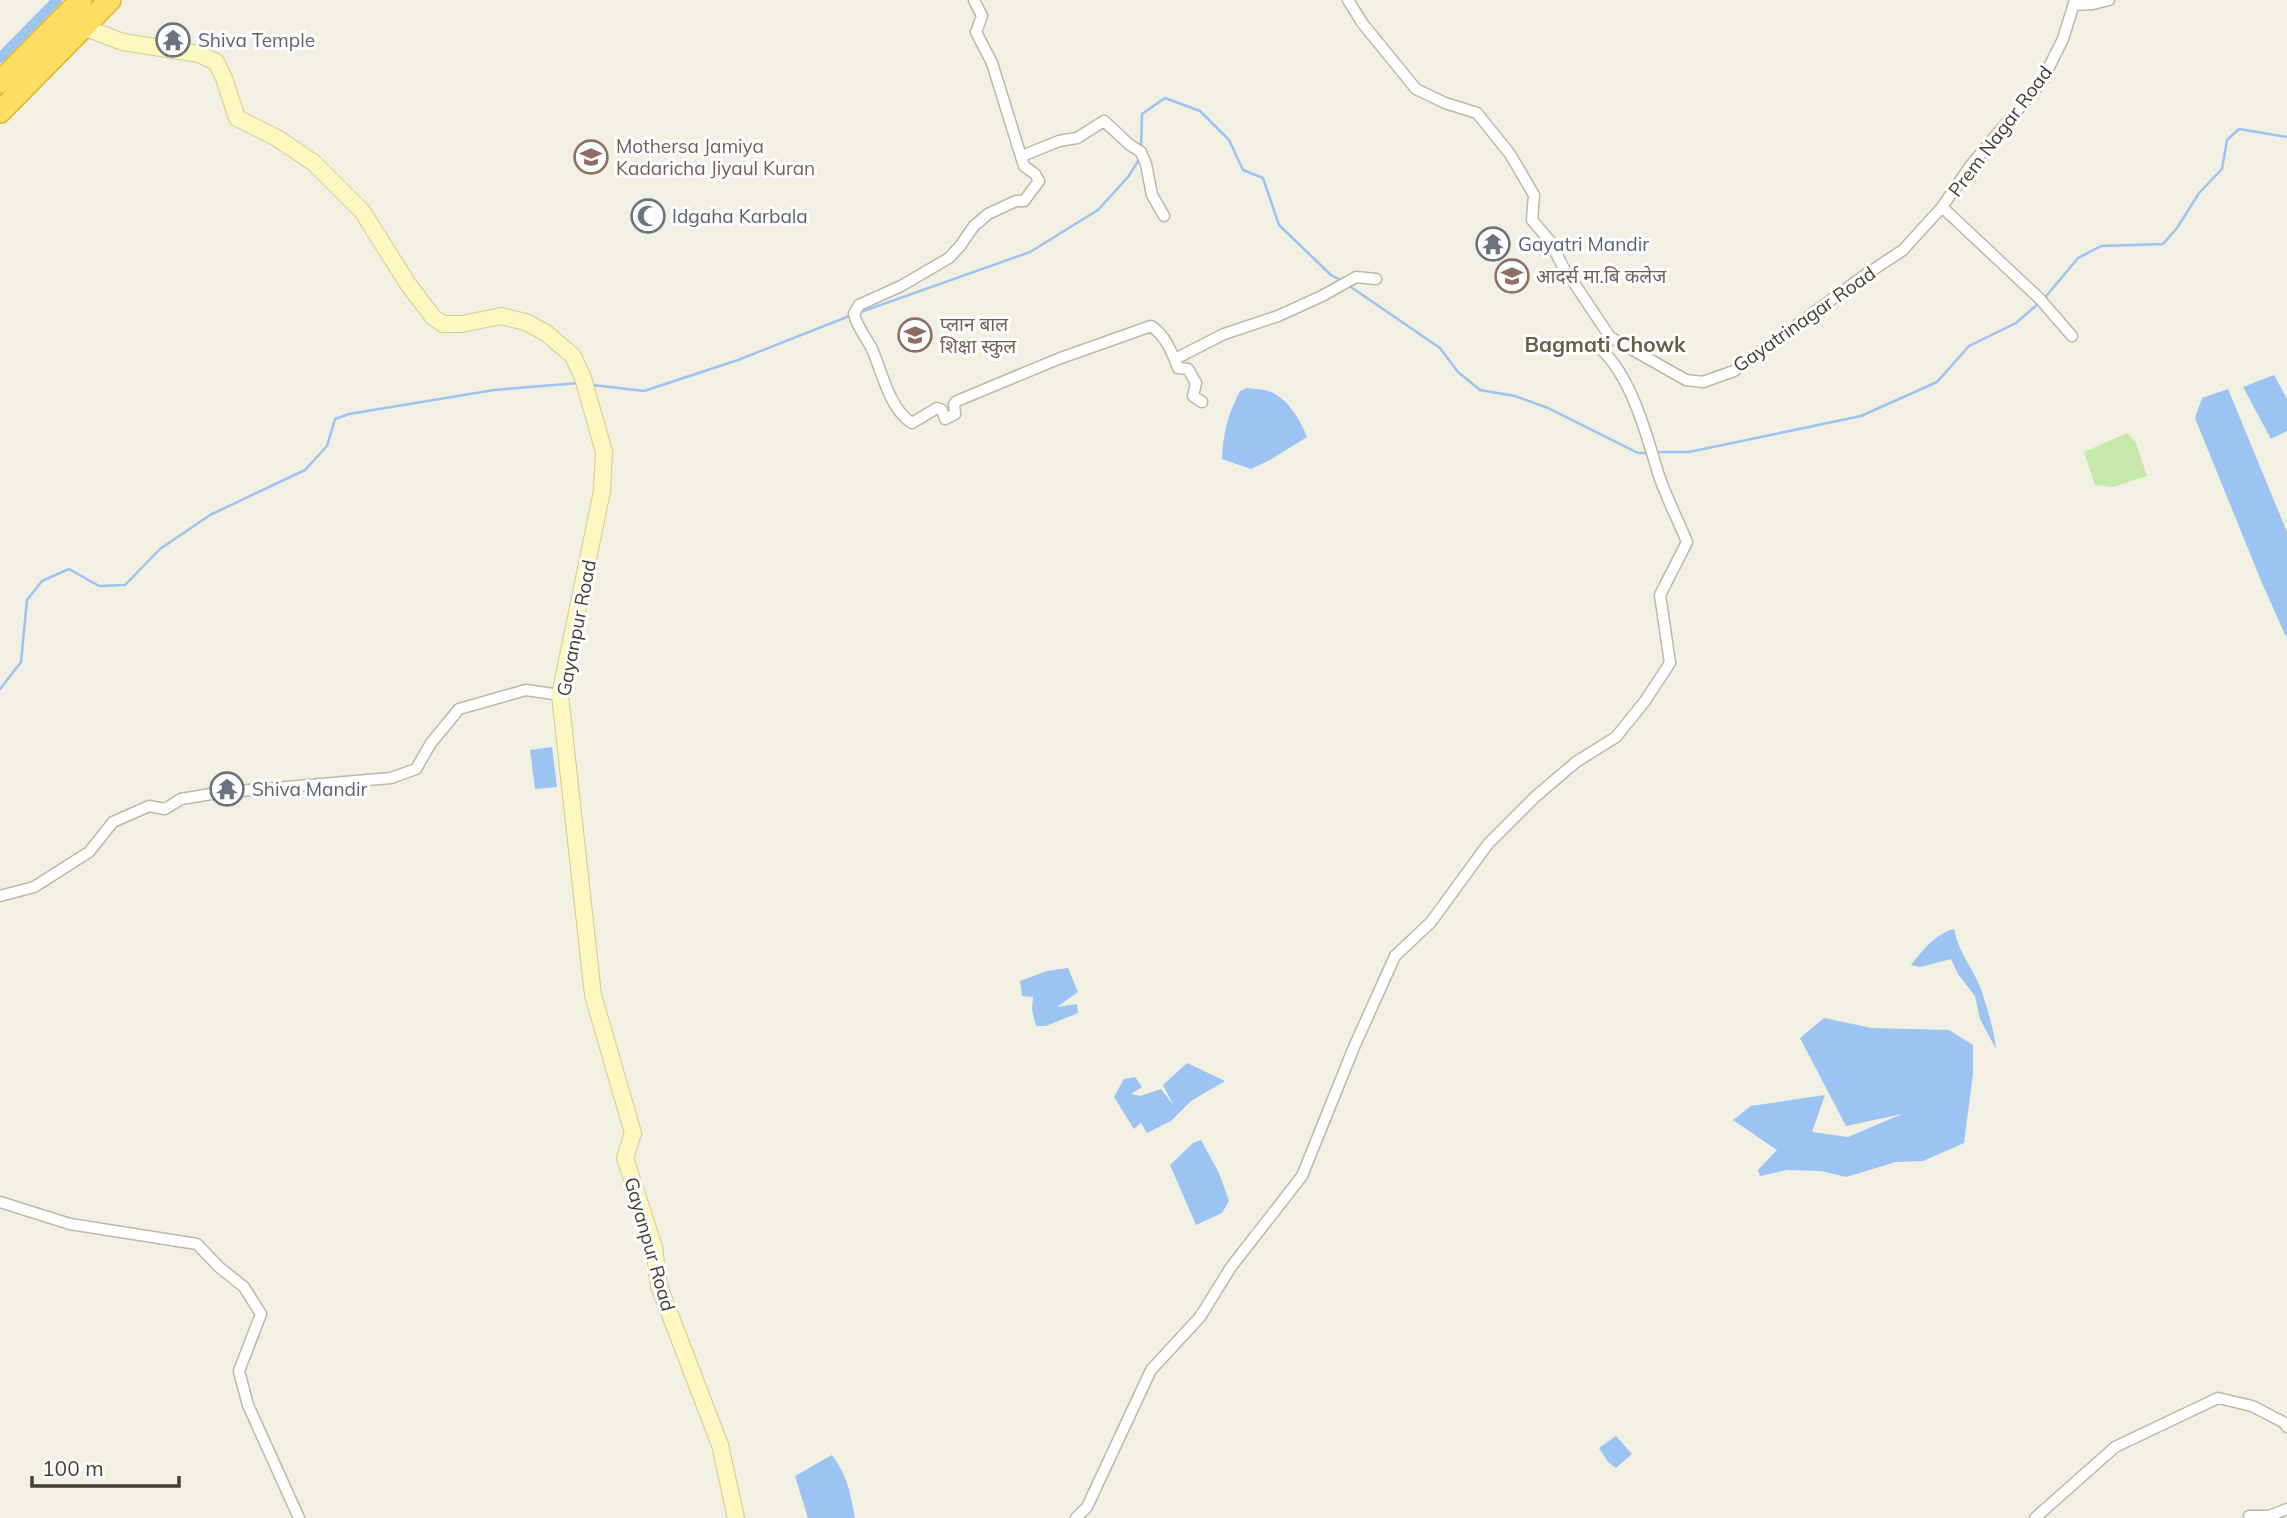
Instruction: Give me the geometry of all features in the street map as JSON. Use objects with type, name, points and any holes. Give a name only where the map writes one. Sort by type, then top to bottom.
[{"type":"highway","points":[[0,82],[81,0]]},
{"type":"highway","points":[[0,111],[110,0]]},
{"type":"street","points":[[974,0],[982,16],[976,32],[992,63],[1024,166],[1035,174],[1039,181],[1024,201],[1016,201],[988,214],[974,226],[949,258],[901,286],[859,305],[854,314],[856,323],[872,349],[899,410],[912,423],[937,408],[942,410],[945,419],[955,414],[954,404],[957,401],[1151,326],[1159,331],[1178,368],[1188,369],[1196,383],[1193,396],[1202,402]]},
{"type":"street","name":"Gayatrinagar Road","points":[[1348,0],[1363,24],[1416,89],[1445,103],[1477,113],[1510,154],[1534,195],[1532,220],[1550,242],[1562,265],[1610,337],[1686,380],[1703,382],[1734,371],[1903,250]]},
{"type":"street","points":[[2074,3],[2104,3],[2109,0]]},
{"type":"street","name":"Prem Nagar Road","points":[[1903,250],[1942,207],[1971,165],[2042,81],[2063,39],[2074,3]]},
{"type":"street","name":"Gayanpur Road","points":[[83,27],[123,42],[199,54],[216,62],[237,118],[277,138],[314,163],[362,211],[408,284],[433,317],[443,324],[462,324],[501,316],[526,322],[546,333],[573,356],[583,377],[604,452],[602,491],[560,695],[593,995],[633,1133],[625,1158],[654,1247],[659,1286],[720,1446],[736,1518]]},
{"type":"street","points":[[1022,156],[1059,141],[1071,141],[1104,121],[1141,152],[1152,195],[1164,216]]},
{"type":"street","points":[[1942,207],[2039,299],[2072,335]]},
{"type":"street","points":[[1175,359],[1224,334],[1278,316],[1356,277],[1376,279]]},
{"type":"street","points":[[1076,1518],[1087,1507],[1150,1370],[1200,1317],[1231,1267],[1302,1176],[1354,1046],[1395,956],[1431,922],[1488,845],[1535,797],[1576,762],[1616,737],[1645,701],[1670,663],[1660,595],[1687,542],[1638,411],[1613,361],[1601,349],[1610,337]]},
{"type":"street","points":[[0,896],[34,887],[89,852],[113,822],[149,806],[165,809],[181,799],[218,793],[391,778],[416,769],[431,743],[459,709],[526,690],[560,695]]},
{"type":"street","points":[[0,1202],[70,1224],[197,1244],[219,1267],[244,1287],[261,1314],[239,1371],[248,1405],[299,1518]]},
{"type":"street","points":[[2035,1518],[2115,1447],[2218,1398],[2252,1406],[2286,1423]]},
{"type":"street","points":[[2249,1516],[2269,1516],[2287,1509]]},
{"type":"green space","points":[[2127,433],[2136,443],[2147,476],[2113,487],[2095,485],[2084,452]]},
{"type":"water","points":[[2274,375],[2287,399],[2287,431],[2271,439],[2243,387]]},
{"type":"water","points":[[1247,388],[1277,395],[1288,405],[1307,437],[1251,469],[1222,459],[1229,416],[1240,391]]},
{"type":"water","points":[[2228,389],[2287,532],[2287,639],[2195,418],[2202,398]]},
{"type":"water","points":[[552,747],[557,787],[535,789],[530,750]]},
{"type":"water","points":[[1954,929],[1959,947],[1981,989],[1996,1049],[1980,1019],[1975,996],[1958,974],[1951,959],[1920,967],[1911,965],[1935,939]]},
{"type":"water","points":[[1068,968],[1078,992],[1057,1007],[1077,1004],[1078,1013],[1046,1026],[1036,1026],[1032,1010],[1033,997],[1022,996],[1020,981],[1047,971]]},
{"type":"water","points":[[1824,1018],[1872,1028],[1949,1030],[1973,1045],[1973,1074],[1964,1143],[1923,1161],[1896,1162],[1846,1177],[1821,1171],[1787,1170],[1760,1176],[1758,1170],[1777,1150],[1733,1120],[1751,1106],[1825,1095],[1812,1132],[1848,1137],[1902,1114],[1846,1126],[1800,1038]]},
{"type":"water","points":[[1187,1063],[1225,1081],[1191,1101],[1171,1121],[1147,1133],[1141,1123],[1134,1129],[1114,1097],[1124,1079],[1135,1077],[1142,1087],[1131,1094],[1140,1096],[1161,1089],[1174,1106],[1163,1085]]},
{"type":"water","points":[[1201,1140],[1219,1173],[1229,1201],[1222,1213],[1196,1225],[1170,1165],[1193,1143]]},
{"type":"water","points":[[1616,1436],[1632,1454],[1616,1468],[1608,1462],[1599,1448]]},
{"type":"water","points":[[832,1455],[845,1478],[855,1518],[808,1518],[795,1476]]},
{"type":"waterway","points":[[0,58],[57,0]]},
{"type":"waterway","points":[[1141,148],[1142,114],[1165,98],[1200,111],[1229,140],[1243,170],[1263,178],[1279,225],[1331,275],[1342,281]]},
{"type":"waterway","points":[[2043,300],[2078,258],[2101,246],[2163,244],[2177,228],[2199,193],[2222,169],[2227,140],[2239,129],[2287,137]]},
{"type":"waterway","points":[[858,313],[1030,252],[1098,210],[1128,177],[1140,158]]},
{"type":"waterway","points":[[1348,285],[1440,348],[1458,372],[1480,390],[1515,396],[1548,408],[1638,453],[1647,453]]},
{"type":"waterway","points":[[1657,452],[1689,452],[1861,416],[1937,382],[1969,346],[2016,323],[2038,304]]},
{"type":"waterway","points":[[593,385],[644,391],[738,360],[852,315]]},
{"type":"waterway","points":[[0,689],[21,662],[27,600],[42,581],[69,569],[99,586],[125,585],[160,549],[210,515],[305,470],[327,446],[335,419],[349,414],[494,390],[579,383]]},
{"type":"place","name":"Shiva Temple","points":[[173,40]]},
{"type":"place","name":"Mothersa Jamiya Kadaricha Jiyaul Kuran","points":[[591,157]]},
{"type":"place","name":"Idgaha Karbala","points":[[648,216]]},
{"type":"place","name":"Gayatri Mandir","points":[[1493,244]]},
{"type":"place","name":"आदर्स मा.बि कलेज","points":[[1512,276]]},
{"type":"place","name":"प्लान बाल शिक्षा स्कुल","points":[[915,335]]},
{"type":"place","name":"Shiva Mandir","points":[[227,789]]},
{"type":"district","name":"Bagmati Chowk","points":[[1605,345]]}]
